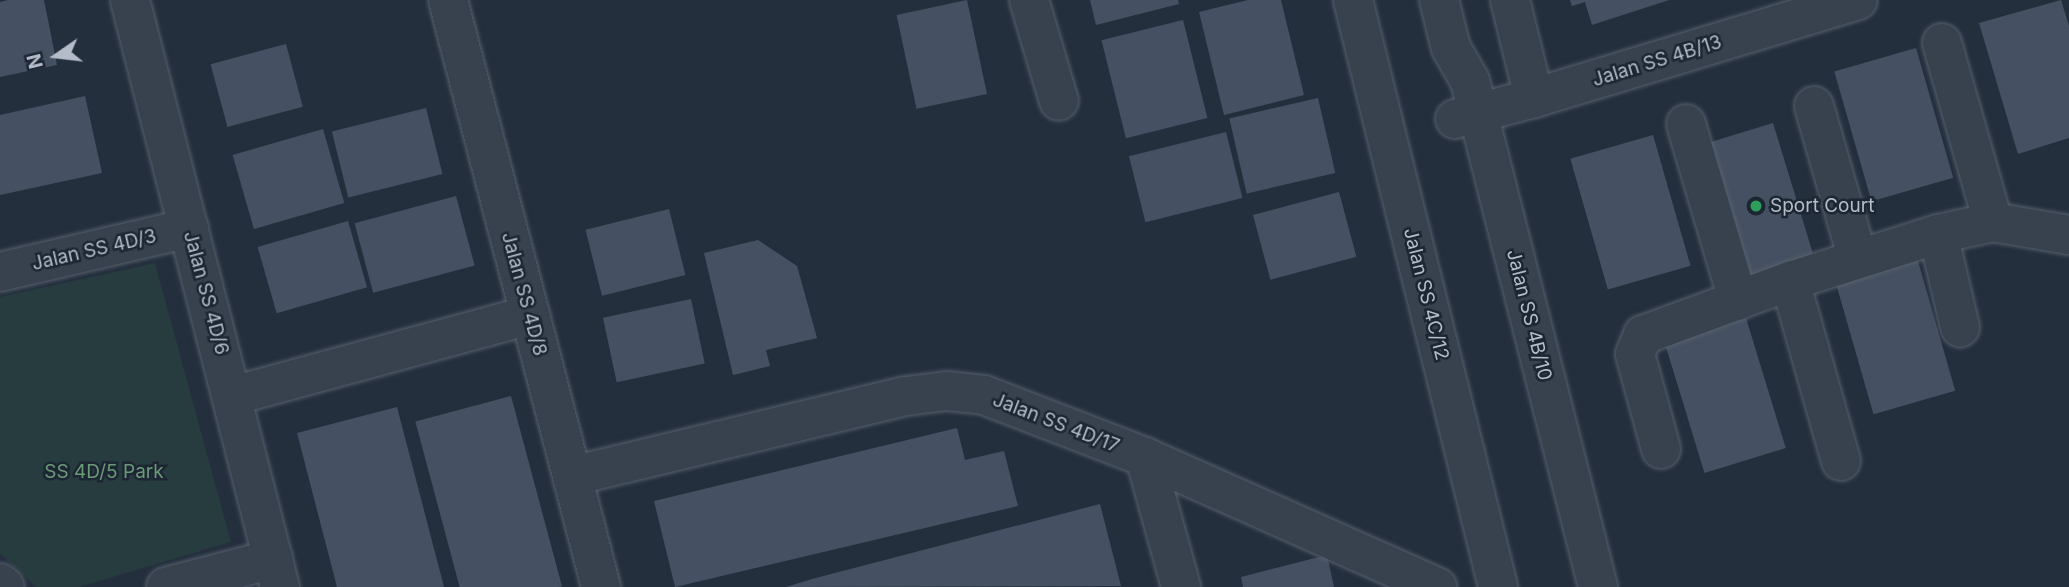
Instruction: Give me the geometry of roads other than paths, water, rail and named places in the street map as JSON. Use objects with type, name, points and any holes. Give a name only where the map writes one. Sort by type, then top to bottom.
[{"type":"street","name":"Jalan SS 4D/6","points":[[130,0],[276,573]]},
{"type":"street","name":"Jalan SS 4D/8","points":[[448,0],[601,587]]},
{"type":"street","points":[[1029,0],[1059,101]]},
{"type":"street","name":"Jalan SS 4C/12","points":[[1353,0],[1499,587]]},
{"type":"street","name":"Jalan SS 4B/10","points":[[1439,0],[1451,48],[1471,81],[1467,116],[1570,587]]},
{"type":"street","points":[[1510,0],[1534,99]]},
{"type":"street","name":"Jalan SS 4B/13","points":[[1467,116],[1534,99],[1858,0]]},
{"type":"street","points":[[1942,43],[1993,222]]},
{"type":"street","points":[[1814,106],[1858,259]]},
{"type":"street","name":"Jalan SS 4B/10","points":[[1467,116],[1598,587]]},
{"type":"street","points":[[1686,124],[1738,300]]},
{"type":"street","points":[[1661,449],[1635,354],[1643,335],[1790,281],[1938,234],[1993,222],[2069,235]]},
{"type":"street","name":"Jalan SS 4D/3","points":[[0,272],[189,228]]},
{"type":"street","points":[[1938,234],[1960,327]]},
{"type":"street","points":[[1790,281],[1841,461]]},
{"type":"street","points":[[232,396],[530,315]]},
{"type":"street","name":"Jalan SS 4D/17","points":[[572,475],[906,396],[947,391],[984,395],[1145,457],[1437,587]]},
{"type":"street","points":[[1145,457],[1181,587]]},
{"type":"street","points":[[166,587],[276,573]]},
{"type":"street","points":[[0,583],[5,587]]},
{"type":"place","name":"Sport Court","points":[[1756,206]]},
{"type":"park label","name":"SS 4D/5 Park","points":[[104,472]]}]
